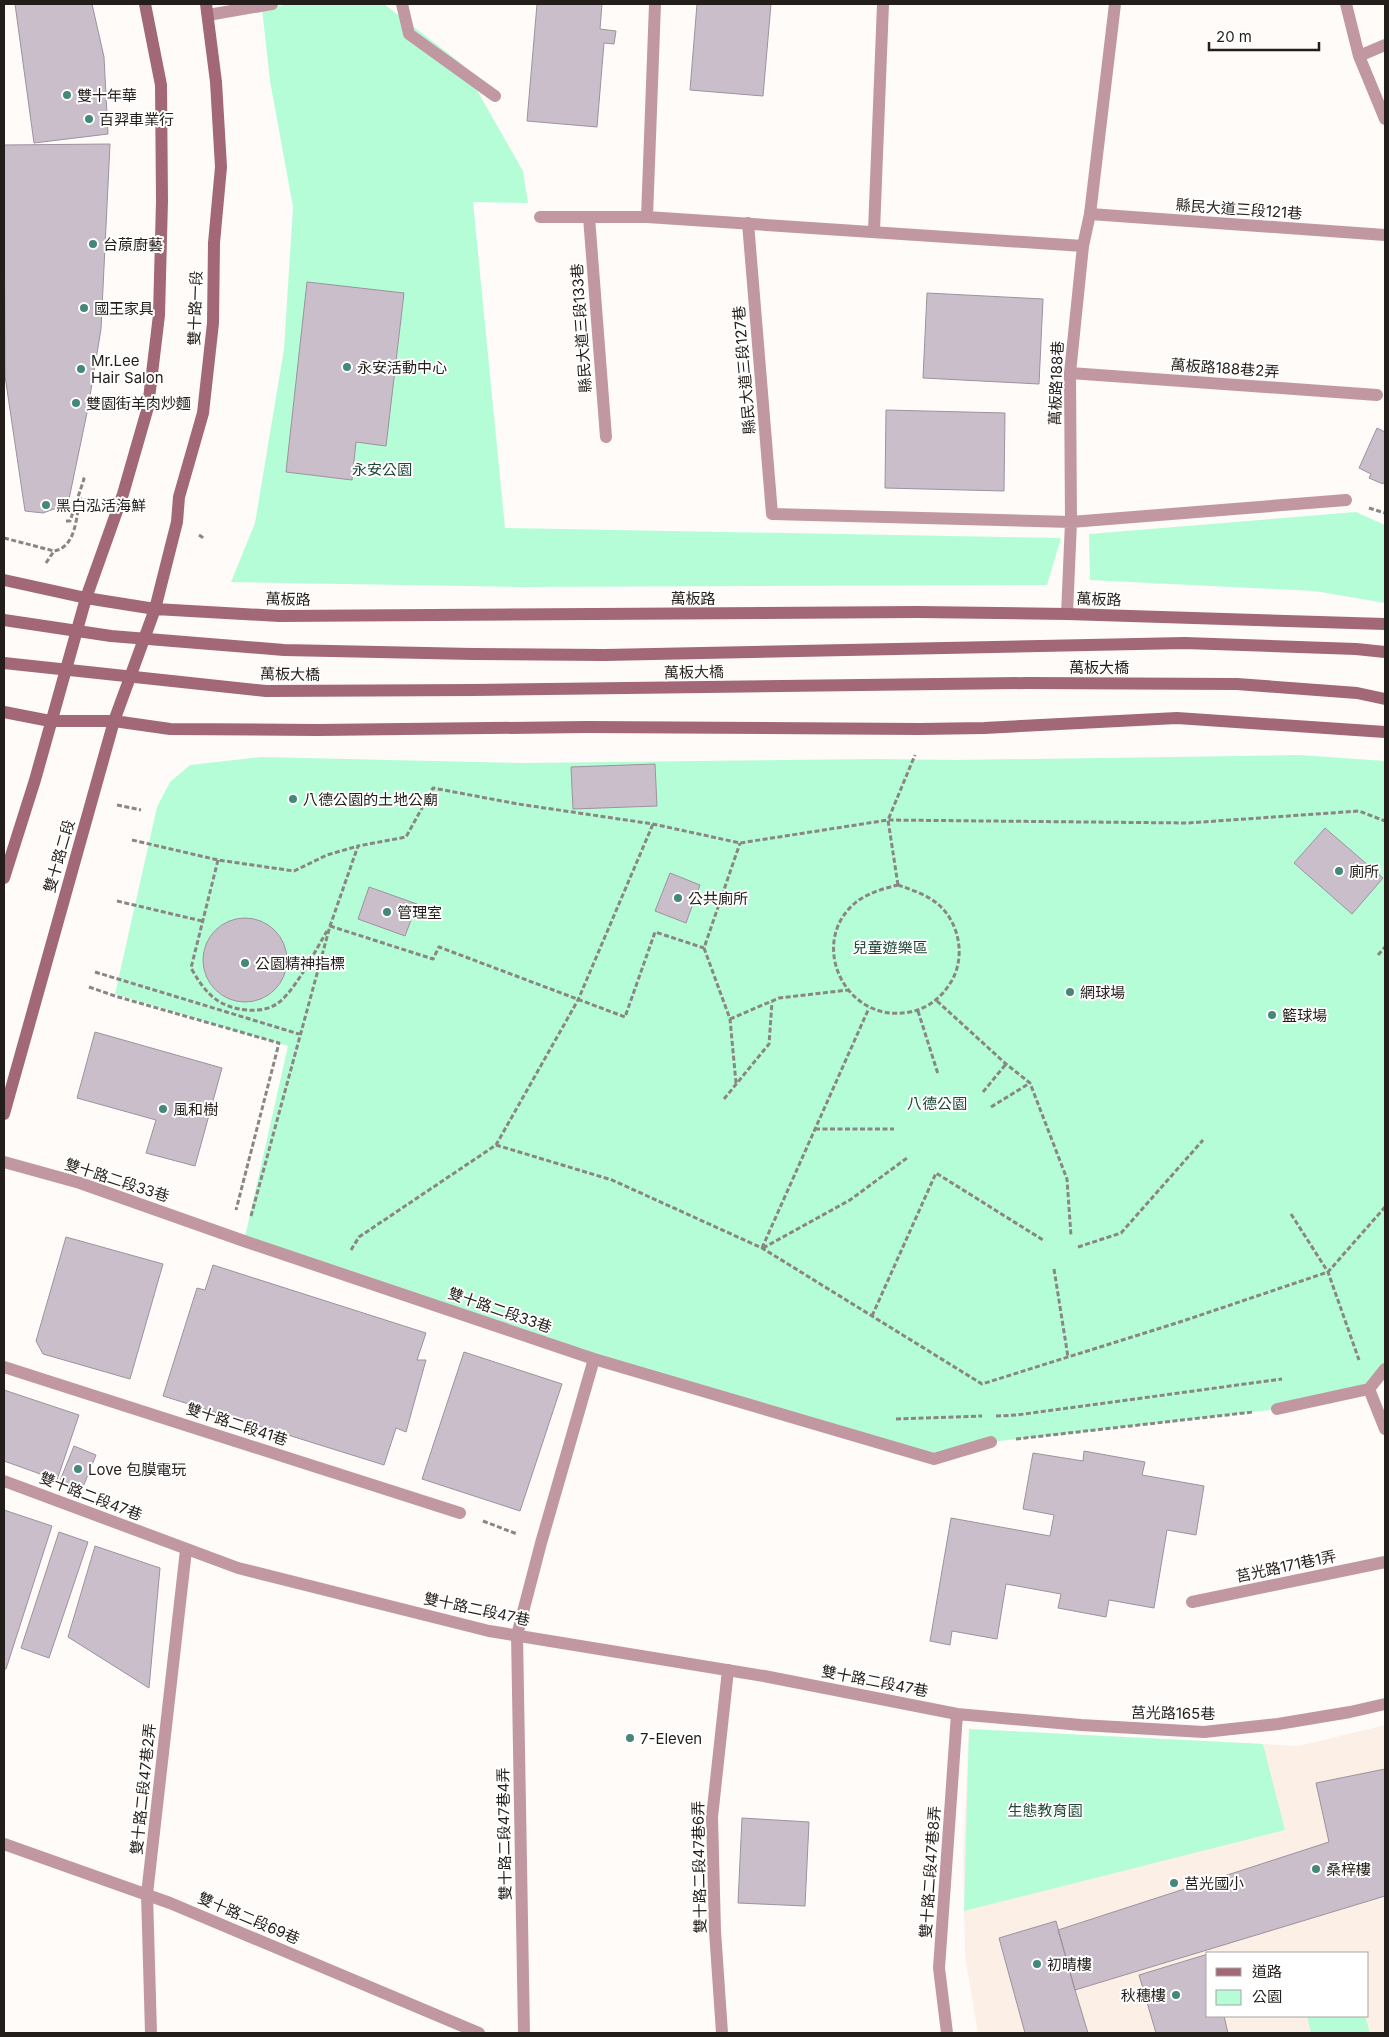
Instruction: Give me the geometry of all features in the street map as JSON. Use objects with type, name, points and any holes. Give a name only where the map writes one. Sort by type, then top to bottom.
[{"type":"street","points":[[4,877],[35,780],[86,598],[121,500],[148,406],[159,315],[162,201],[161,85],[145,4]]},
{"type":"street","points":[[207,9],[272,4]]},
{"type":"street","points":[[402,4],[409,34],[495,96]]},
{"type":"street","points":[[647,217],[655,4]]},
{"type":"street","points":[[874,231],[882,4]]},
{"type":"street","points":[[540,217],[647,217],[1083,246],[1090,214],[1115,4]]},
{"type":"street","points":[[1346,4],[1359,56],[1385,119]]},
{"type":"street","name":"雙十路一段","points":[[155,609],[177,522],[179,496],[204,413],[213,323],[214,243],[221,167],[216,82],[207,9]]},
{"type":"street","points":[[1359,56],[1385,46]]},
{"type":"street","name":"縣民大道三段121巷","points":[[1090,214],[1385,235]]},
{"type":"street","name":"縣民大道三段133巷","points":[[589,217],[606,437]]},
{"type":"street","name":"縣民大道三段127巷","points":[[748,224],[772,514],[1071,522]]},
{"type":"street","name":"萬板路188巷","points":[[1067,614],[1071,522],[1070,373],[1083,246]]},
{"type":"street","name":"萬板路188巷2弄","points":[[1070,373],[1377,395]]},
{"type":"street","points":[[1071,522],[1346,500]]},
{"type":"street","name":"萬板路","points":[[4,580],[86,598],[155,609],[279,616],[907,612],[1067,614],[1385,624]]},
{"type":"street","name":"雙十路二段","points":[[4,1114],[114,721],[155,609]]},
{"type":"street","name":"萬板大橋","points":[[4,620],[111,636],[284,650],[613,655],[1185,643],[1356,649],[1385,652]]},
{"type":"street","name":"萬板大橋","points":[[4,663],[266,691],[1027,684],[1237,684],[1357,693],[1385,700]]},
{"type":"street","points":[[4,712],[50,721],[114,721],[170,729],[318,730],[587,727],[920,729],[984,728],[1177,718],[1385,732]]},
{"type":"street","name":"雙十路二段33巷","points":[[4,1162],[80,1183],[244,1241],[594,1359],[934,1459],[991,1442]]},
{"type":"street","name":"雙十路二段47巷4弄","points":[[524,2033],[517,1635],[541,1543],[594,1359]]},
{"type":"street","name":"雙十路二段41巷","points":[[4,1366],[460,1513]]},
{"type":"street","points":[[1277,1409],[1369,1389],[1385,1369]]},
{"type":"street","points":[[1369,1389],[1385,1429]]},
{"type":"street","name":"雙十路二段47巷","points":[[4,1480],[238,1568],[489,1631],[764,1676],[957,1714]]},
{"type":"street","name":"雙十路二段47巷2弄","points":[[151,2033],[147,1894],[186,1550]]},
{"type":"street","name":"莒光路171巷1弄","points":[[1192,1602],[1385,1562]]},
{"type":"street","name":"雙十路二段47巷6弄","points":[[722,2033],[715,1931],[712,1817],[728,1670]]},
{"type":"street","name":"莒光路165巷","points":[[957,1714],[1081,1725],[1204,1732],[1278,1724],[1385,1704]]},
{"type":"street","name":"雙十路二段47巷8弄","points":[[947,2033],[939,1968],[957,1714]]},
{"type":"street","name":"雙十路二段69巷","points":[[4,1844],[147,1894],[478,2033]]},
{"type":"path","points":[[66,520],[70,521],[84,479],[81,478]]},
{"type":"path","points":[[4,538],[54,550]]},
{"type":"path","points":[[898,885],[888,820],[915,755]]},
{"type":"path","points":[[132,840],[218,860],[294,872],[326,855],[358,846],[406,837],[433,788],[518,804],[653,824],[740,843],[888,820],[1188,823],[1359,811],[1385,821]]},
{"type":"path","points":[[338,1272],[359,1237],[496,1146],[578,1000],[653,824]]},
{"type":"path","points":[[736,1083],[730,1019],[704,948],[740,843]]},
{"type":"path","points":[[244,1241],[330,926],[358,846]]},
{"type":"path","points":[[218,860],[191,968],[202,988],[226,1006],[249,1011],[274,1006],[294,987],[330,926]]},
{"type":"path","points":[[898,885],[921,893],[939,905],[953,922],[959,943],[959,964],[950,984],[936,1000],[918,1010],[902,1014],[885,1013],[869,1008],[848,990],[839,978],[833,957],[835,935],[844,915],[859,900],[878,890],[898,885]]},
{"type":"path","points":[[117,901],[202,921]]},
{"type":"path","points":[[330,926],[433,959],[439,947],[626,1017],[655,932],[704,948]]},
{"type":"path","points":[[1378,956],[1385,947]]},
{"type":"path","points":[[95,972],[299,1034]]},
{"type":"path","points":[[89,986],[115,996],[279,1043],[234,1219],[249,1225]]},
{"type":"path","points":[[730,1019],[779,998],[848,990]]},
{"type":"path","points":[[936,1000],[1006,1064],[1030,1083],[1067,1179],[1071,1236]]},
{"type":"path","points":[[724,1098],[769,1044],[772,1002]]},
{"type":"path","points":[[762,1248],[869,1008]]},
{"type":"path","points":[[918,1010],[938,1074]]},
{"type":"path","points":[[983,1092],[1006,1064]]},
{"type":"path","points":[[991,1107],[1030,1083]]},
{"type":"path","points":[[815,1130],[894,1130]]},
{"type":"path","points":[[1078,1247],[1121,1234],[1203,1140]]},
{"type":"path","points":[[496,1146],[612,1180],[762,1248],[982,1384],[1183,1321],[1328,1272],[1385,1207]]},
{"type":"path","points":[[762,1248],[850,1200],[907,1158]]},
{"type":"path","points":[[872,1316],[936,1173],[1043,1240]]},
{"type":"path","points":[[1291,1214],[1328,1272],[1369,1389]]},
{"type":"path","points":[[1054,1269],[1068,1357]]},
{"type":"path","points":[[1353,1363],[1365,1355]]},
{"type":"path","points":[[888,1417],[897,1420],[1017,1415],[1292,1378]]},
{"type":"path","points":[[991,1442],[1277,1409]]},
{"type":"path","points":[[460,1513],[541,1543]]},
{"type":"shaded area","name":"莒光國小","points":[[1385,1725],[1385,2033],[978,2033],[965,1956],[963,1855],[969,1729],[1299,1746]]},
{"type":"green space","name":"永安公園","points":[[290,4],[384,4],[462,64],[523,171],[528,203],[473,202],[505,528],[1061,538],[1047,585],[518,587],[231,582],[255,523],[284,349],[293,207],[270,81],[262,9]]},
{"type":"green space","points":[[1356,512],[1385,525],[1385,603],[1315,591],[1090,580],[1089,534]]},
{"type":"green space","name":"八德公園","points":[[1300,755],[1385,761],[1385,1367],[1369,1389],[1279,1409],[991,1442],[934,1459],[594,1359],[244,1241],[288,1046],[115,994],[157,807],[170,782],[190,765],[261,757],[524,763]]},
{"type":"green space","name":"生態教育園","points":[[969,1729],[1263,1744],[1285,1830],[964,1911]]},
{"type":"green space","points":[[1307,2017],[1365,2017],[1370,2033],[1311,2033]]},
{"type":"building","name":"雙十年華","points":[[15,4],[92,4],[104,57],[108,134],[34,143]]},
{"type":"building","points":[[537,4],[602,4],[600,29],[616,31],[614,44],[604,43],[597,127],[527,121]]},
{"type":"building","points":[[697,4],[771,4],[763,96],[690,90]]},
{"type":"building","points":[[110,144],[101,329],[88,408],[68,504],[43,513],[25,511],[5,376],[4,145]]},
{"type":"building","name":"永安活動中心","points":[[307,282],[404,293],[386,446],[356,442],[352,480],[286,472]]},
{"type":"building","points":[[927,293],[1043,299],[1039,384],[923,378]]},
{"type":"building","points":[[886,410],[1005,413],[1004,491],[885,488]]},
{"type":"building","points":[[1377,428],[1385,432],[1385,480],[1383,484],[1369,478],[1371,474],[1359,468]]},
{"type":"building","points":[[655,764],[657,806],[573,809],[571,767]]},
{"type":"building","name":"廁所","points":[[1325,828],[1383,878],[1352,914],[1294,863]]},
{"type":"building","name":"公共廁所","points":[[670,873],[700,885],[686,923],[655,911]]},
{"type":"building","name":"管理室","points":[[369,887],[417,904],[405,936],[358,919]]},
{"type":"building","name":"公園精神指標","points":[[237,918],[253,918],[269,925],[280,936],[287,952],[284,976],[275,990],[269,995],[253,1002],[237,1002],[221,995],[210,984],[203,968],[203,952],[210,936],[221,925]]},
{"type":"building","name":"風和樹","points":[[95,1032],[222,1068],[195,1166],[146,1153],[156,1120],[77,1098]]},
{"type":"building","points":[[66,1237],[163,1264],[130,1379],[43,1354],[36,1341]]},
{"type":"building","points":[[213,1265],[426,1333],[417,1360],[426,1360],[406,1432],[396,1428],[384,1465],[163,1396],[197,1288],[205,1290]]},
{"type":"building","points":[[464,1352],[562,1384],[520,1511],[422,1479]]},
{"type":"building","points":[[4,1390],[79,1415],[57,1480],[4,1461]]},
{"type":"building","name":"Love 包膜電玩","points":[[74,1446],[96,1455],[81,1492],[59,1483]]},
{"type":"building","points":[[1084,1451],[1145,1462],[1142,1475],[1204,1486],[1196,1535],[1167,1530],[1154,1608],[1109,1600],[1106,1617],[1058,1608],[1061,1594],[1006,1584],[997,1639],[952,1631],[950,1645],[930,1641],[951,1518],[1050,1536],[1054,1515],[1023,1509],[1033,1453],[1083,1461]]},
{"type":"building","points":[[4,1510],[52,1526],[6,1669],[4,1669]]},
{"type":"building","points":[[59,1532],[88,1542],[49,1658],[21,1648]]},
{"type":"building","points":[[95,1546],[160,1568],[149,1688],[68,1637]]},
{"type":"building","name":"桑梓樓","points":[[1385,1769],[1385,1896],[1075,1990],[1058,1930],[1329,1842],[1316,1783]]},
{"type":"building","points":[[742,1818],[809,1822],[805,1906],[738,1903]]},
{"type":"building","name":"初晴樓","points":[[1056,1921],[1088,2033],[1025,2033],[999,1938]]},
{"type":"building","name":"秋穗樓","points":[[1206,1955],[1206,2017],[1224,2017],[1228,2033],[1156,2033],[1139,1975]]},
{"type":"place","name":"雙十年華","points":[[67,95]]},
{"type":"place","name":"百羿車業行","points":[[89,119]]},
{"type":"place","name":"台蒝廚藝","points":[[93,244]]},
{"type":"place","name":"國王家具","points":[[84,308]]},
{"type":"place","name":"永安活動中心","points":[[347,367]]},
{"type":"place","name":"Mr.Lee Hair Salon","points":[[81,369]]},
{"type":"place","name":"雙園街羊肉炒麵","points":[[76,403]]},
{"type":"place","name":"黑白泓活海鮮","points":[[46,505]]},
{"type":"place","name":"八德公園的土地公廟","points":[[293,799]]},
{"type":"place","name":"廁所","points":[[1339,871]]},
{"type":"place","name":"公共廁所","points":[[678,898]]},
{"type":"place","name":"管理室","points":[[387,912]]},
{"type":"place","name":"公園精神指標","points":[[245,963]]},
{"type":"place","name":"網球場","points":[[1070,992]]},
{"type":"place","name":"籃球場","points":[[1272,1015]]},
{"type":"place","name":"風和樹","points":[[163,1109]]},
{"type":"place","name":"Love 包膜電玩","points":[[78,1469]]},
{"type":"place","name":"7-Eleven","points":[[630,1738]]},
{"type":"place","name":"桑梓樓","points":[[1316,1869]]},
{"type":"place","name":"莒光國小","points":[[1174,1883]]},
{"type":"place","name":"初晴樓","points":[[1037,1964]]},
{"type":"place","name":"秋穗樓","points":[[1176,1995]]},
{"type":"park label","name":"兒童遊樂區","points":[[890,947]]}]
